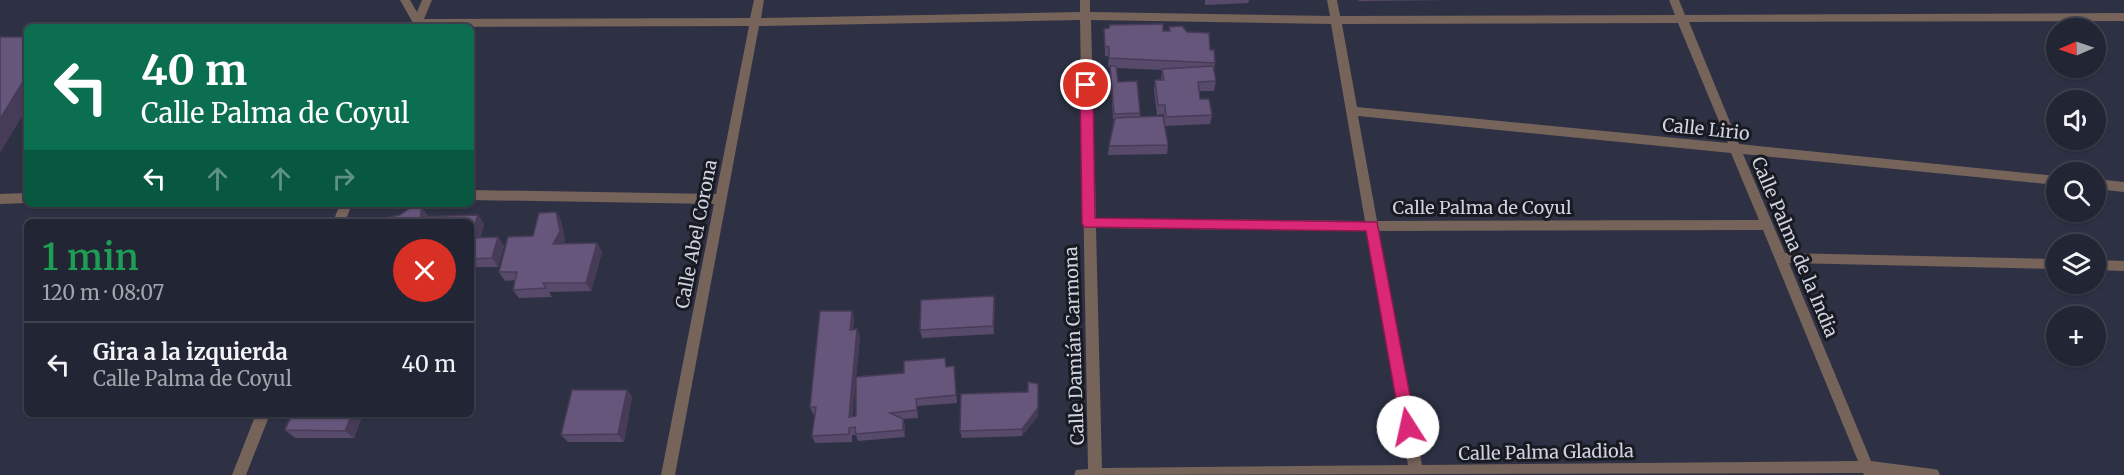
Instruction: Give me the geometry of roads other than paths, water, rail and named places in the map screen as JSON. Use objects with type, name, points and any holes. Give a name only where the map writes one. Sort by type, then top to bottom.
[{"type":"street","points":[[405,0],[417,24]]},
{"type":"street","points":[[417,24],[427,0]]},
{"type":"street","name":"Calle Abel Corona","points":[[668,475],[759,0]]},
{"type":"street","name":"Calle Damián Carmona","points":[[1085,0],[1095,475]]},
{"type":"street","points":[[1332,0],[1416,471]]},
{"type":"street","name":"Calle Palma de la India","points":[[1674,0],[1869,471]]},
{"type":"street","points":[[474,24],[1085,16],[1336,20],[2124,17]]},
{"type":"street","name":"Calle Lirio","points":[[1352,111],[2046,179]]},
{"type":"street","points":[[2106,185],[2124,187]]},
{"type":"street","points":[[474,195],[721,199]]},
{"type":"street","points":[[0,199],[24,198]]},
{"type":"street","name":"Calle Palma de Coyul","points":[[1089,223],[1372,226],[1767,225]]},
{"type":"street","points":[[1781,258],[2046,264]]},
{"type":"street","points":[[2106,265],[2124,266]]},
{"type":"street","points":[[239,475],[262,417]]},
{"type":"street","name":"Calle Palma Gladiola","points":[[1081,475],[1416,471],[1869,471],[1933,475]]}]
